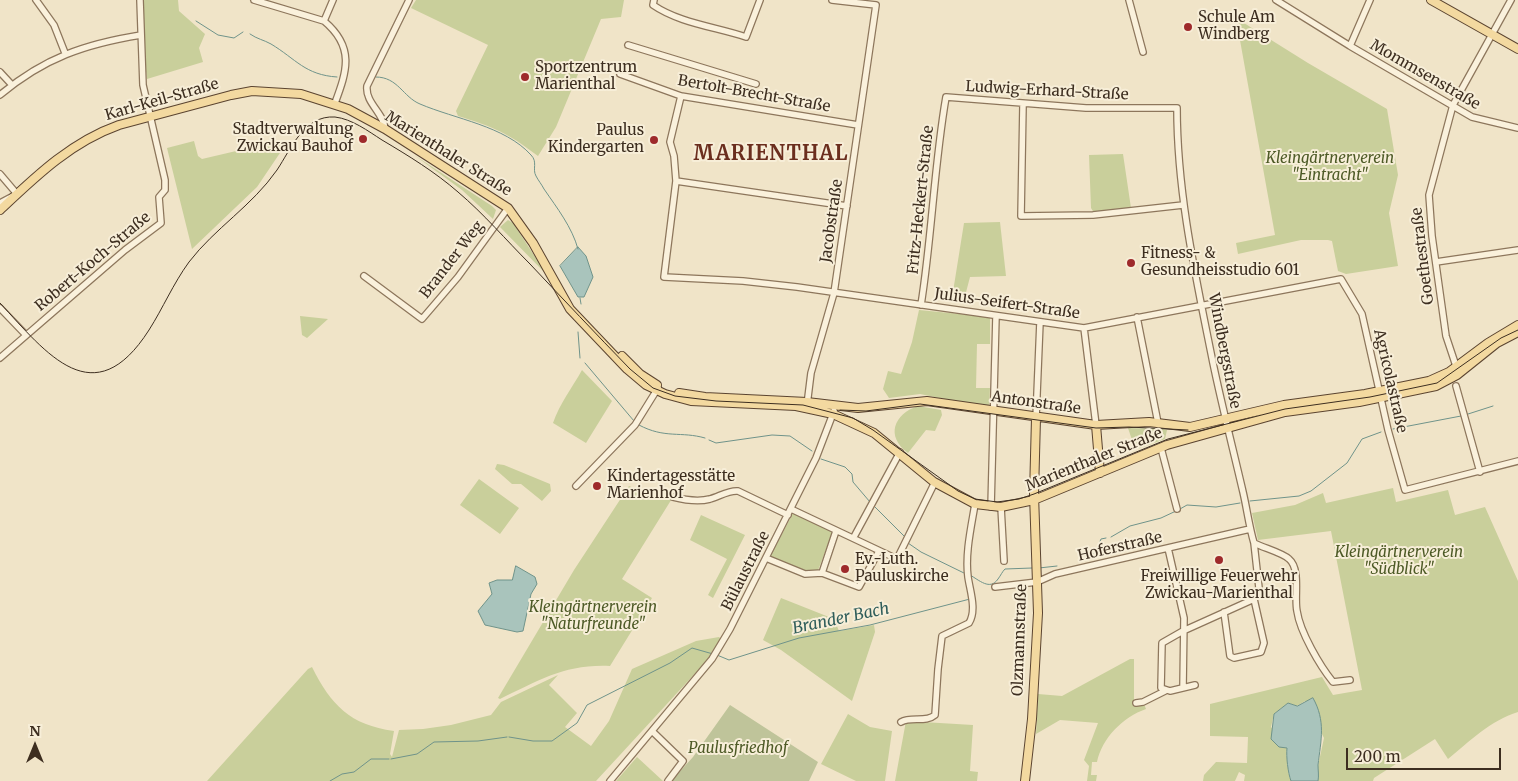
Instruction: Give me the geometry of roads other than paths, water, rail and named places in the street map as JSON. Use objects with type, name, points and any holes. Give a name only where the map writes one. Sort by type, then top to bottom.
[{"type":"main road","points":[[1431,0],[1518,49]]},
{"type":"main road","name":"Karl-Keil-Straße","points":[[0,210],[51,164],[83,141],[116,126],[252,91],[290,92],[335,103]]},
{"type":"main road","name":"Marienthaler Straße","points":[[335,103],[385,129],[508,208],[533,243],[570,309],[632,373],[676,398],[702,402],[807,405],[834,410],[900,452],[935,482],[975,504],[1001,507],[1034,500],[1225,424],[1381,394],[1430,381],[1457,370],[1497,343],[1518,332]]},
{"type":"main road","name":"Marienthaler Straße","points":[[1457,370],[1488,343],[1518,325]]},
{"type":"main road","name":"Antonstraße","points":[[844,408],[927,401],[1036,418],[1096,425],[1158,422],[1190,428],[1225,424]]},
{"type":"main road","name":"Marienthaler Straße","points":[[834,410],[844,408]]},
{"type":"main road","points":[[854,422],[853,413],[858,408]]},
{"type":"main road","name":"Olzmannstraße","points":[[1025,781],[1032,716],[1038,613],[1034,500],[1036,418]]},
{"type":"main road","points":[[1096,425],[1100,473]]},
{"type":"street","points":[[140,0],[143,85],[151,116]]},
{"type":"street","points":[[254,0],[324,22],[331,27],[347,56],[347,65],[335,103]]},
{"type":"street","points":[[324,22],[333,0]]},
{"type":"street","points":[[385,129],[384,123],[366,94],[367,86],[409,0]]},
{"type":"street","points":[[654,0],[653,4],[660,9],[687,20],[746,37],[760,0]]},
{"type":"street","name":"Jacobstraße","points":[[807,405],[811,373],[834,293],[876,5],[832,0]]},
{"type":"street","points":[[1129,0],[1143,52]]},
{"type":"street","name":"Mommsenstraße","points":[[1276,0],[1350,46],[1480,120],[1518,128]]},
{"type":"street","name":"Mommsenstraße","points":[[1350,46],[1370,0]]},
{"type":"street","name":"Goethestraße","points":[[1457,370],[1446,336],[1429,195],[1453,105],[1511,0]]},
{"type":"street","points":[[40,2],[54,25],[65,54]]},
{"type":"street","points":[[0,95],[12,85],[65,54],[95,43],[141,35]]},
{"type":"street","points":[[628,45],[756,84]]},
{"type":"street","points":[[0,72],[12,85]]},
{"type":"street","name":"Bertolt-Brecht-Straße","points":[[620,74],[681,96],[858,125]]},
{"type":"street","points":[[681,96],[670,142],[674,156],[676,181],[847,206]]},
{"type":"street","name":"Ludwig-Erhard-Straße","points":[[946,97],[1023,105],[1086,108],[1177,108]]},
{"type":"street","name":"Fritz-Heckert-Straße","points":[[921,305],[932,218],[938,139],[946,97]]},
{"type":"street","points":[[1023,105],[1021,216],[1093,215],[1184,205]]},
{"type":"street","name":"Windbergstraße","points":[[1177,108],[1177,150],[1184,205],[1225,424],[1243,490],[1254,543],[1259,588],[1254,599]]},
{"type":"street","name":"Robert-Koch-Straße","points":[[0,358],[125,250],[161,223],[159,197],[166,190],[151,116]]},
{"type":"street","points":[[0,174],[17,194]]},
{"type":"street","name":"Julius-Seifert-Straße","points":[[676,181],[664,276],[743,281],[1084,328],[1336,279],[1343,280]]},
{"type":"street","name":"Karl-Keil-Straße","points":[[0,203],[17,194]]},
{"type":"street","name":"Brander Weg","points":[[364,276],[422,319],[458,277],[508,208]]},
{"type":"street","points":[[1436,262],[1518,250]]},
{"type":"street","name":"Agricolastraße","points":[[1343,280],[1362,314],[1388,430],[1405,490],[1480,472]]},
{"type":"street","points":[[0,308],[26,335]]},
{"type":"street","points":[[991,507],[996,316]]},
{"type":"street","points":[[1137,317],[1158,422]]},
{"type":"street","points":[[1036,418],[1040,322]]},
{"type":"street","points":[[1084,328],[1096,425]]},
{"type":"street","points":[[1456,386],[1480,472],[1518,461]]},
{"type":"street","points":[[576,486],[636,423],[658,389]]},
{"type":"street","name":"Bülaustraße","points":[[610,781],[653,732],[717,651],[820,450],[834,410]]},
{"type":"street","points":[[1161,448],[1177,509]]},
{"type":"street","points":[[855,535],[900,452]]},
{"type":"street","points":[[673,497],[705,500],[733,490],[738,491],[836,531],[898,559],[935,482]]},
{"type":"street","points":[[901,722],[931,719],[935,715],[942,636],[969,623],[971,619],[973,600],[968,574],[969,544],[975,504]]},
{"type":"street","points":[[1001,507],[1004,561]]},
{"type":"street","name":"Hoferstraße","points":[[996,587],[1250,529]]},
{"type":"street","points":[[822,573],[836,531]]},
{"type":"street","points":[[1254,543],[1285,556],[1292,563],[1296,574],[1297,614],[1324,672],[1333,682],[1350,680]]},
{"type":"street","points":[[1168,548],[1181,600],[1184,631],[1183,688]]},
{"type":"street","points":[[766,558],[805,574],[822,573],[859,587],[879,551]]},
{"type":"street","points":[[1165,691],[1161,688],[1160,683],[1162,643],[1184,631],[1224,612],[1254,599],[1264,644],[1261,652],[1234,658],[1230,656],[1224,612]]},
{"type":"street","points":[[1136,703],[1143,702],[1165,691],[1195,685]]},
{"type":"street","points":[[653,732],[683,761],[668,781]]},
{"type":"water","points":[[578,247],[586,256],[593,277],[584,297],[578,297],[560,266]]},
{"type":"water","points":[[516,566],[535,577],[537,584],[531,594],[523,631],[517,632],[485,625],[478,611],[492,594],[489,583],[497,580],[512,580]]},
{"type":"water","points":[[1313,698],[1321,723],[1318,781],[1291,781],[1287,748],[1279,747],[1271,739],[1274,714],[1288,703],[1297,706]]},
{"type":"waterway","points":[[196,21],[218,35],[234,38],[243,32]]},
{"type":"waterway","points":[[250,34],[271,44],[309,70],[326,76],[337,77]]},
{"type":"waterway","points":[[376,77],[390,80],[420,104],[494,130],[520,145],[533,158],[536,176],[568,225],[578,249]]},
{"type":"waterway","points":[[580,298],[581,304]]},
{"type":"waterway","points":[[578,332],[580,358]]},
{"type":"waterway","points":[[585,363],[634,421]]},
{"type":"waterway","points":[[1465,415],[1493,406]]},
{"type":"waterway","points":[[1393,429],[1461,416]]},
{"type":"waterway","points":[[639,425],[657,432],[705,438]]},
{"type":"waterway","points":[[1250,501],[1299,496],[1311,491],[1347,463],[1362,439],[1381,432]]},
{"type":"waterway","points":[[709,440],[716,443],[772,435],[790,436],[812,451]]},
{"type":"waterway","points":[[821,459],[845,467],[852,474],[853,482],[870,502]]},
{"type":"waterway","points":[[1180,509],[1187,505],[1216,507],[1240,503]]},
{"type":"waterway","points":[[874,506],[905,537]]},
{"type":"waterway","points":[[1111,537],[1130,526],[1161,518],[1176,511]]},
{"type":"waterway","points":[[1090,557],[1096,551],[1101,539],[1106,538]]},
{"type":"waterway","points":[[908,543],[921,552],[966,574]]},
{"type":"waterway","points":[[1039,568],[1057,566]]},
{"type":"waterway","points":[[970,575],[984,583],[992,584],[1005,569],[1032,568]]},
{"type":"waterway","name":"Brander Bach","points":[[717,655],[729,660],[799,638],[870,625],[970,599]]},
{"type":"waterway","name":"Brander Bach","points":[[509,737],[533,741],[552,741],[577,723],[587,705],[670,663],[692,648],[713,654]]},
{"type":"waterway","name":"Brander Bach","points":[[391,759],[417,754],[434,742],[478,741],[507,737]]},
{"type":"waterway","name":"Brander Bach","points":[[330,781],[342,774],[354,772],[371,759],[389,759]]},
{"type":"tram line","points":[[0,303],[35,341],[53,357],[72,368],[90,373],[109,369],[129,356],[149,330],[189,262],[210,238],[267,183],[293,143],[307,127],[315,121],[335,117],[348,120],[365,129],[422,164],[458,192],[495,227],[630,369],[653,388],[675,396],[716,401],[803,405],[853,418],[873,430],[958,491],[975,499],[997,502],[1019,499],[1168,439],[1285,409],[1370,397],[1437,383],[1501,338],[1518,330]]},
{"type":"tram line","points":[[840,410],[866,411],[920,404],[1096,428],[1129,427],[1188,430]]},
{"type":"place","name":"Schule Am Windberg","points":[[1188,27]]},
{"type":"place","name":"Sportzentrum Marienthal","points":[[525,77]]},
{"type":"place","name":"Stadtverwaltung Zwickau Bauhof","points":[[363,139]]},
{"type":"place","name":"Paulus Kindergarten","points":[[654,140]]},
{"type":"place","name":"Fitness- & Gesundheisstudio 601","points":[[1131,263]]},
{"type":"place","name":"Kindertagesstätte Marienhof","points":[[597,486]]},
{"type":"place","name":"Freiwillige Feuerwehr Zwickau-Marienthal","points":[[1219,560]]},
{"type":"place","name":"Ev.-Luth. Pauluskirche","points":[[845,569]]},
{"type":"district","name":"MARIENTHAL","points":[[771,154]]},
{"type":"park label","name":"Kleingärtnerverein \"Eintracht\"","points":[[1330,168]]},
{"type":"park label","name":"Kleingärtnerverein \"Südblick\"","points":[[1399,562]]},
{"type":"park label","name":"Kleingärtnerverein \"Naturfreunde\"","points":[[593,616]]},
{"type":"park label","name":"Paulusfriedhof","points":[[738,749]]}]
